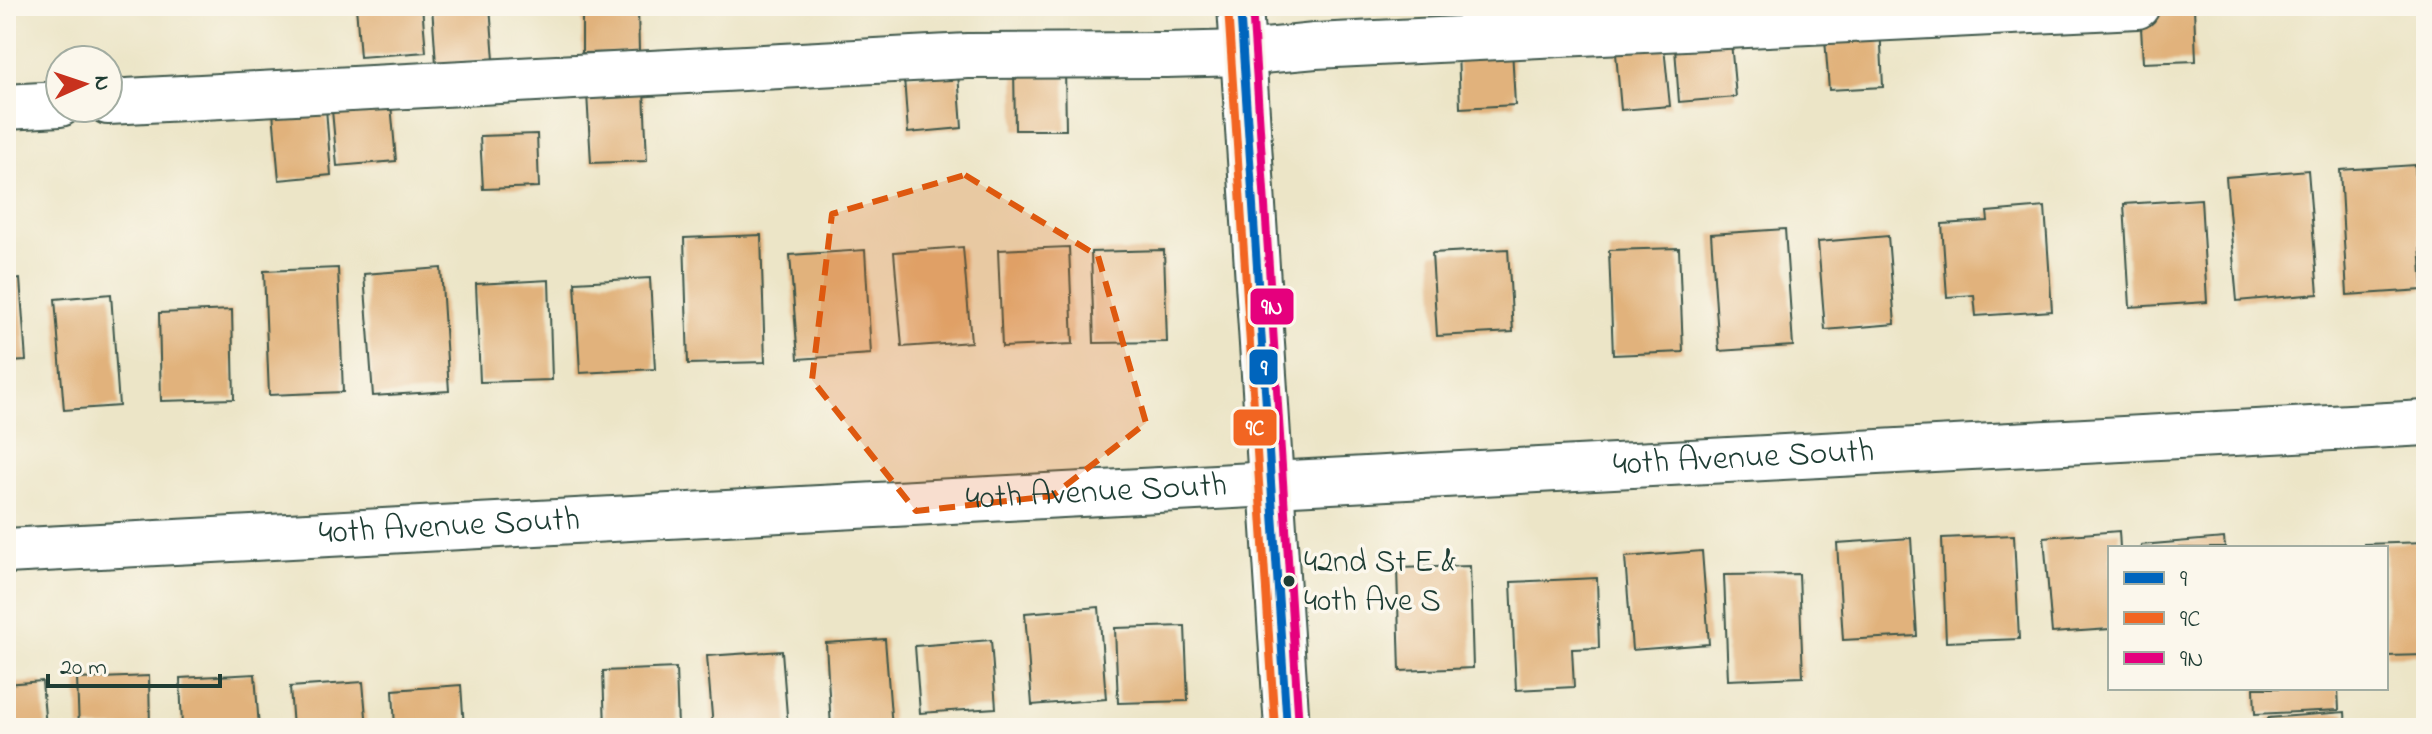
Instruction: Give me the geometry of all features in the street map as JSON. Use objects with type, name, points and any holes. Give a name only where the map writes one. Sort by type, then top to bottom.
[{"type":"street","points":[[1240,6],[1287,728]]},
{"type":"street","points":[[124,101],[968,56],[1243,53],[1315,46],[2137,6]]},
{"type":"street","points":[[6,107],[44,105]]},
{"type":"street","name":"40th Avenue South","points":[[6,551],[2426,423]]},
{"type":"highlighted area","points":[[965,175],[1098,256],[1146,423],[1052,496],[916,511],[812,380],[832,214]]},
{"type":"building","points":[[356,6],[422,6],[426,52],[360,57]]},
{"type":"building","points":[[432,6],[490,6],[494,60],[436,64]]},
{"type":"building","points":[[2194,7],[2196,61],[2143,63],[2140,9]]},
{"type":"building","points":[[638,8],[639,52],[582,53],[582,10]]},
{"type":"building","points":[[1880,24],[1883,87],[1829,90],[1824,26]]},
{"type":"building","points":[[1730,31],[1736,97],[1679,102],[1674,35]]},
{"type":"building","points":[[1663,37],[1670,106],[1621,110],[1615,42]]},
{"type":"building","points":[[1512,48],[1515,105],[1460,108],[1458,50]]},
{"type":"building","points":[[1065,67],[1066,130],[1015,130],[1014,68]]},
{"type":"building","points":[[958,73],[962,128],[908,133],[904,77]]},
{"type":"building","points":[[644,90],[647,161],[591,163],[587,93]]},
{"type":"building","points":[[391,104],[396,161],[337,166],[332,110]]},
{"type":"building","points":[[326,108],[331,175],[279,180],[273,112]]},
{"type":"building","points":[[6,124],[12,124],[15,179],[6,179]]},
{"type":"building","points":[[537,134],[539,187],[483,189],[480,136]]},
{"type":"building","points":[[2415,165],[2423,290],[2347,295],[2340,170]]},
{"type":"building","points":[[2308,170],[2318,294],[2237,301],[2226,177]]},
{"type":"building","points":[[2201,199],[2207,302],[2130,307],[2124,204]]},
{"type":"building","points":[[2045,207],[2052,311],[1976,316],[1974,295],[1947,297],[1942,224],[1988,221],[1987,212]]},
{"type":"building","points":[[1785,229],[1793,346],[1719,351],[1711,234]]},
{"type":"building","points":[[761,235],[765,362],[688,364],[684,238]]},
{"type":"building","points":[[1888,236],[1895,324],[1825,330],[1818,242]]},
{"type":"building","points":[[963,247],[971,342],[902,347],[894,252]]},
{"type":"building","points":[[1069,247],[1073,344],[1002,347],[998,250]]},
{"type":"building","points":[[1679,248],[1683,352],[1613,355],[1609,250]]},
{"type":"building","points":[[1508,249],[1513,332],[1437,336],[1432,253]]},
{"type":"building","points":[[865,250],[871,354],[798,359],[790,255]]},
{"type":"building","points":[[1164,250],[1167,342],[1094,343],[1091,252]]},
{"type":"building","points":[[338,268],[343,392],[269,395],[264,271]]},
{"type":"building","points":[[441,268],[449,391],[373,396],[364,274]]},
{"type":"building","points":[[650,278],[655,369],[580,373],[575,282]]},
{"type":"building","points":[[20,279],[26,361],[10,362],[14,411],[6,411],[6,280]]},
{"type":"building","points":[[549,280],[552,380],[480,382],[476,284]]},
{"type":"building","points":[[111,294],[119,406],[64,410],[55,299]]},
{"type":"building","points":[[232,310],[234,399],[161,401],[159,313]]},
{"type":"building","points":[[2119,531],[2120,546],[2108,546],[2108,629],[2052,633],[2044,537]]},
{"type":"building","points":[[2014,535],[2019,639],[1946,642],[1942,538]]},
{"type":"building","points":[[1911,538],[1917,636],[1843,640],[1837,543]]},
{"type":"building","points":[[2224,538],[2225,546],[2141,546]]},
{"type":"building","points":[[2426,542],[2426,655],[2388,656],[2388,546],[2364,544]]},
{"type":"building","points":[[1702,551],[1709,644],[1632,650],[1625,557]]},
{"type":"building","points":[[1470,566],[1473,668],[1400,671],[1397,568]]},
{"type":"building","points":[[1799,574],[1803,677],[1728,680],[1724,575]]},
{"type":"building","points":[[1597,578],[1599,648],[1572,649],[1574,687],[1516,690],[1511,582]]},
{"type":"building","points":[[1099,607],[1106,699],[1032,705],[1025,613]]},
{"type":"building","points":[[1185,626],[1188,701],[1118,703],[1115,628]]},
{"type":"building","points":[[885,639],[892,728],[831,728],[826,643]]},
{"type":"building","points":[[991,640],[996,708],[920,713],[915,646]]},
{"type":"building","points":[[782,651],[788,728],[713,728],[707,656]]},
{"type":"building","points":[[676,668],[678,728],[605,728],[603,671]]},
{"type":"building","points":[[255,674],[259,728],[182,728],[180,678]]},
{"type":"building","points":[[149,676],[150,728],[79,728],[77,679]]},
{"type":"building","points":[[42,681],[46,728],[6,728],[6,684]]},
{"type":"building","points":[[363,682],[367,728],[293,728],[290,687]]},
{"type":"building","points":[[461,685],[464,728],[395,728],[393,690]]},
{"type":"building","points":[[2254,690],[2338,690],[2339,710],[2255,714]]},
{"type":"building","points":[[2345,712],[2346,728],[2269,728],[2268,718]]},
{"type":"transit line","name":"9","points":[[1240,6],[1287,728]]},
{"type":"transit line","name":"9N","points":[[1252,6],[1299,727]]},
{"type":"transit line","name":"9C","points":[[1228,7],[1275,728]]},
{"type":"place","name":"42nd St E & 40th Ave S","points":[[1289,581]]}]
